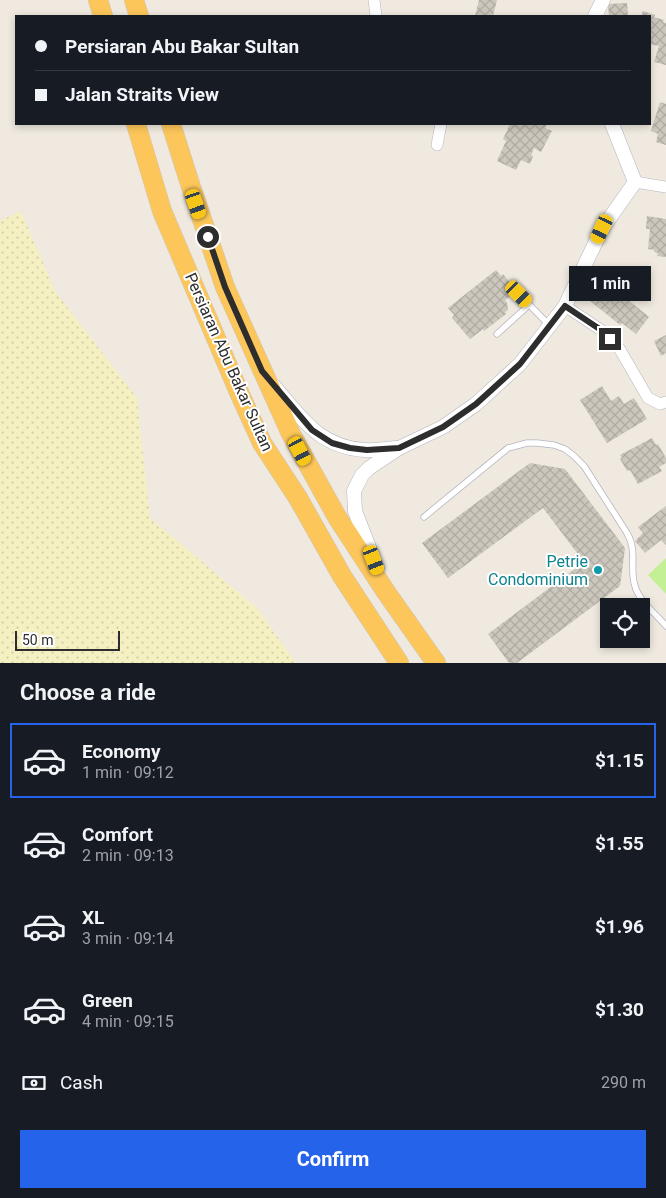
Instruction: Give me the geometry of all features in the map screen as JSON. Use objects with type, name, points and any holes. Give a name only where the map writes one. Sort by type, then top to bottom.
[{"type":"highway","points":[[98,0],[103,15]]},
{"type":"highway","points":[[134,0],[139,15]]},
{"type":"highway","name":"Persiaran Abu Bakar Sultan","points":[[136,125],[162,211],[262,443],[298,498],[342,576],[399,663]]},
{"type":"highway","name":"Persiaran Abu Bakar Sultan","points":[[172,125],[225,287],[291,434],[337,518],[436,663]]},
{"type":"street","points":[[374,0],[376,15]]},
{"type":"street","points":[[596,15],[603,0]]},
{"type":"street","points":[[437,145],[441,125]]},
{"type":"street","points":[[612,125],[635,182]]},
{"type":"street","points":[[635,182],[666,187]]},
{"type":"street","points":[[386,592],[355,511],[354,491],[362,475],[369,468],[399,448],[443,427],[476,404],[520,364],[565,306],[602,229],[635,182]]},
{"type":"street","points":[[565,306],[601,330],[619,348],[648,398],[660,404],[666,402]]},
{"type":"street","points":[[262,371],[312,430],[332,443],[367,450],[399,448]]},
{"type":"lane","points":[[519,294],[551,326]]},
{"type":"lane","points":[[498,334],[529,305]]},
{"type":"lane","points":[[424,517],[508,448],[532,443],[554,445],[565,449],[584,466],[627,533],[632,543],[634,585],[638,594],[666,626]]},
{"type":"sand","points":[[21,211],[55,291],[137,398],[150,518],[257,608],[296,663],[0,663],[0,221]]},
{"type":"green space","points":[[666,558],[666,594],[648,575]]},
{"type":"building","points":[[479,0],[497,0],[493,15],[475,15]]},
{"type":"building","points":[[627,3],[628,15],[609,15],[608,4]]},
{"type":"building","points":[[643,11],[655,15],[654,17],[664,20],[663,22],[666,23],[666,65],[654,62],[659,46],[651,44],[651,15],[641,15]]},
{"type":"building","points":[[660,102],[666,104],[666,145],[656,142],[658,134],[651,131]]},
{"type":"building","points":[[510,125],[546,125],[545,128],[552,131],[541,152],[534,148],[530,164],[521,160],[516,170],[497,161],[506,141],[503,139]]},
{"type":"building","points":[[647,216],[666,219],[666,257],[657,256],[658,253],[648,249],[650,229],[646,229]]},
{"type":"building","points":[[496,270],[501,276],[503,274],[517,291],[505,300],[508,310],[505,312],[506,314],[470,339],[452,318],[454,315],[448,308]]},
{"type":"building","points":[[605,281],[649,317],[636,334],[622,323],[620,325],[589,300]]},
{"type":"building","points":[[666,335],[666,353],[661,356],[654,341]]},
{"type":"building","points":[[602,386],[611,401],[619,396],[624,404],[634,398],[647,419],[607,443],[580,400]]},
{"type":"building","points":[[652,438],[666,458],[666,463],[659,467],[662,471],[638,484],[630,470],[627,471],[620,459],[622,458],[620,455]]},
{"type":"building","name":"Petrie Condominium","points":[[530,463],[565,469],[625,548],[620,586],[604,598],[600,598],[600,601],[517,663],[509,663],[488,634],[584,562],[543,508],[448,578],[422,543]]},
{"type":"building","points":[[666,506],[666,545],[661,540],[645,553],[635,541],[643,533],[638,527]]},
{"type":"place","name":"Petrie Condominium","points":[[598,570]]},
{"type":"route","points":[[208,237],[225,287],[262,371],[312,430],[332,443],[350,448],[367,450],[399,448],[443,427],[476,404],[520,364],[565,306],[601,330],[610,339]]}]
